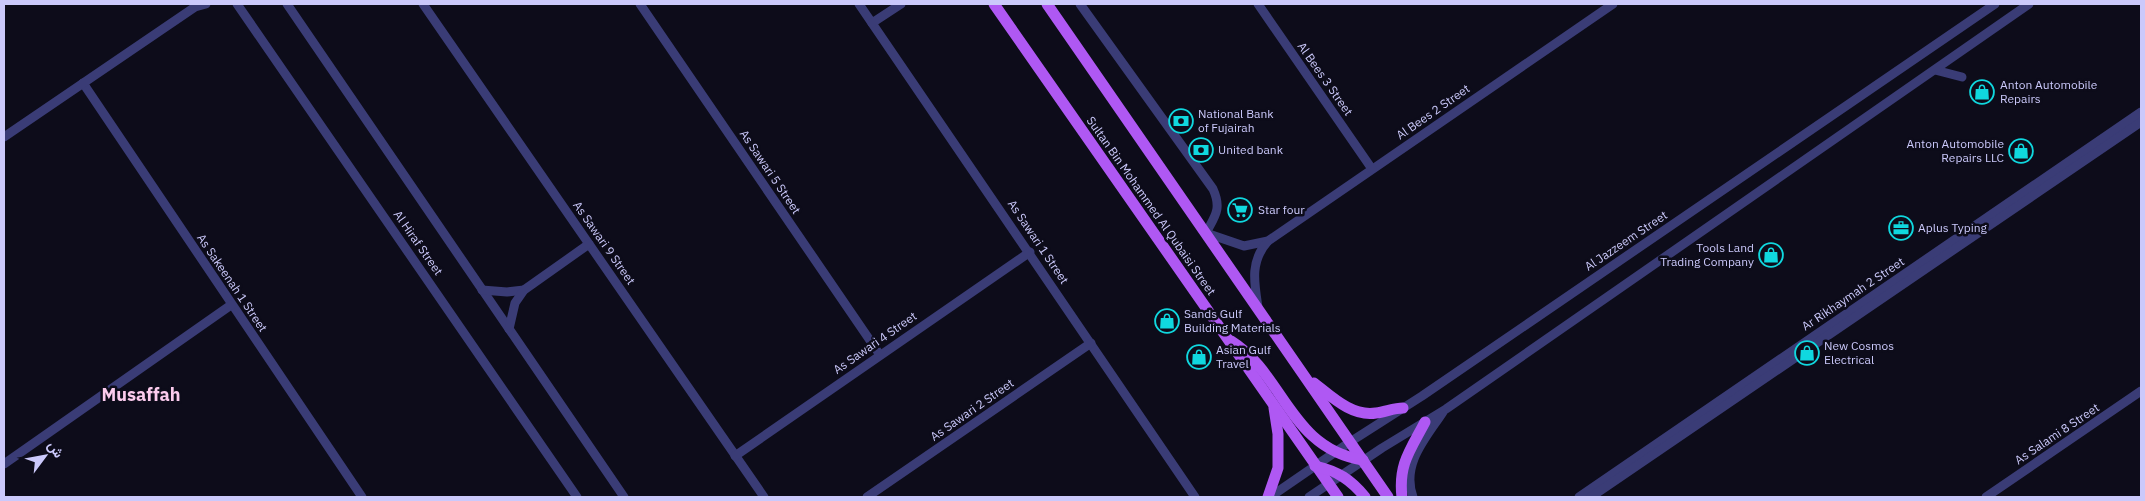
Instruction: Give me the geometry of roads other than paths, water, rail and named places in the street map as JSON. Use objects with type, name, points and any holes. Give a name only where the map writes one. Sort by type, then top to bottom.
[{"type":"main road","name":"Sultan Bin Mohammed Al Qubaisi Street","points":[[994,4],[1338,497]]},
{"type":"main road","points":[[1047,4],[1388,497]]},
{"type":"main road","points":[[1226,338],[1246,351],[1308,432],[1323,445],[1335,452],[1363,460]]},
{"type":"main road","points":[[1304,375],[1336,401],[1359,412],[1376,413],[1403,408]]},
{"type":"main road","points":[[1269,497],[1278,468],[1278,434],[1274,407]]},
{"type":"main road","points":[[1402,497],[1402,468],[1407,453],[1425,422]]},
{"type":"main road","points":[[1315,466],[1332,470],[1342,475],[1356,486],[1365,497]]},
{"type":"street","points":[[4,137],[196,5],[206,4]]},
{"type":"street","name":"Al Hiraf Street","points":[[237,4],[577,497]]},
{"type":"street","points":[[287,4],[624,497]]},
{"type":"street","name":"As Sawari 9 Street","points":[[424,4],[764,497]]},
{"type":"street","name":"As Sawari 5 Street","points":[[640,4],[880,355]]},
{"type":"street","name":"As Sawari 1 Street","points":[[859,4],[1196,496]]},
{"type":"street","points":[[872,23],[902,4]]},
{"type":"street","points":[[1080,4],[1213,189],[1218,200],[1217,213],[1206,233]]},
{"type":"street","name":"Al Bees 3 Street","points":[[1258,4],[1372,169]]},
{"type":"street","name":"Al Bees 2 Street","points":[[1258,309],[1254,270],[1258,254],[1268,241],[1613,4]]},
{"type":"street","name":"Al Jazzeem Street","points":[[1269,497],[1403,408],[1995,4]]},
{"type":"street","points":[[1309,497],[1363,460],[1446,409],[2029,4]]},
{"type":"street","points":[[1934,70],[1962,78]]},
{"type":"street","name":"As Sakeenah 1 Street","points":[[83,82],[231,305],[362,497]]},
{"type":"street","name":"Ar Rikhaymah 2 Street","points":[[1589,496],[2031,193],[2141,112]]},
{"type":"street","name":"Ar Rikhaymah 2 Street","points":[[1589,496],[1638,462],[1642,454],[2031,193],[2141,122]]},
{"type":"street","name":"Al Bees 2 Street","points":[[1206,233],[1244,246],[1268,241]]},
{"type":"street","points":[[509,329],[515,303],[524,290],[589,244]]},
{"type":"street","name":"As Sawari 4 Street","points":[[735,456],[1030,252]]},
{"type":"street","points":[[482,290],[507,292],[524,290]]},
{"type":"street","points":[[4,464],[231,305]]},
{"type":"street","name":"As Sawari 2 Street","points":[[867,497],[1091,343]]},
{"type":"street","name":"As Salami 8 Street","points":[[1986,497],[2141,391]]},
{"type":"street","points":[[1413,497],[1410,480],[1413,459],[1446,409]]},
{"type":"place","name":"Anton Automobile Repairs","points":[[1982,92]]},
{"type":"place","name":"National Bank of Fujairah","points":[[1181,121]]},
{"type":"place","name":"United bank","points":[[1201,150]]},
{"type":"place","name":"Anton Automobile Repairs LLC","points":[[2021,151]]},
{"type":"place","name":"Star four","points":[[1240,210]]},
{"type":"place","name":"Aplus Typing","points":[[1901,228]]},
{"type":"place","name":"Tools Land Trading Company","points":[[1771,255]]},
{"type":"place","name":"Sands Gulf Building Materials","points":[[1167,321]]},
{"type":"place","name":"New Cosmos Electrical","points":[[1807,353]]},
{"type":"place","name":"Asian Gulf Travel","points":[[1199,357]]},
{"type":"district","name":"Musaffah","points":[[141,395]]}]
